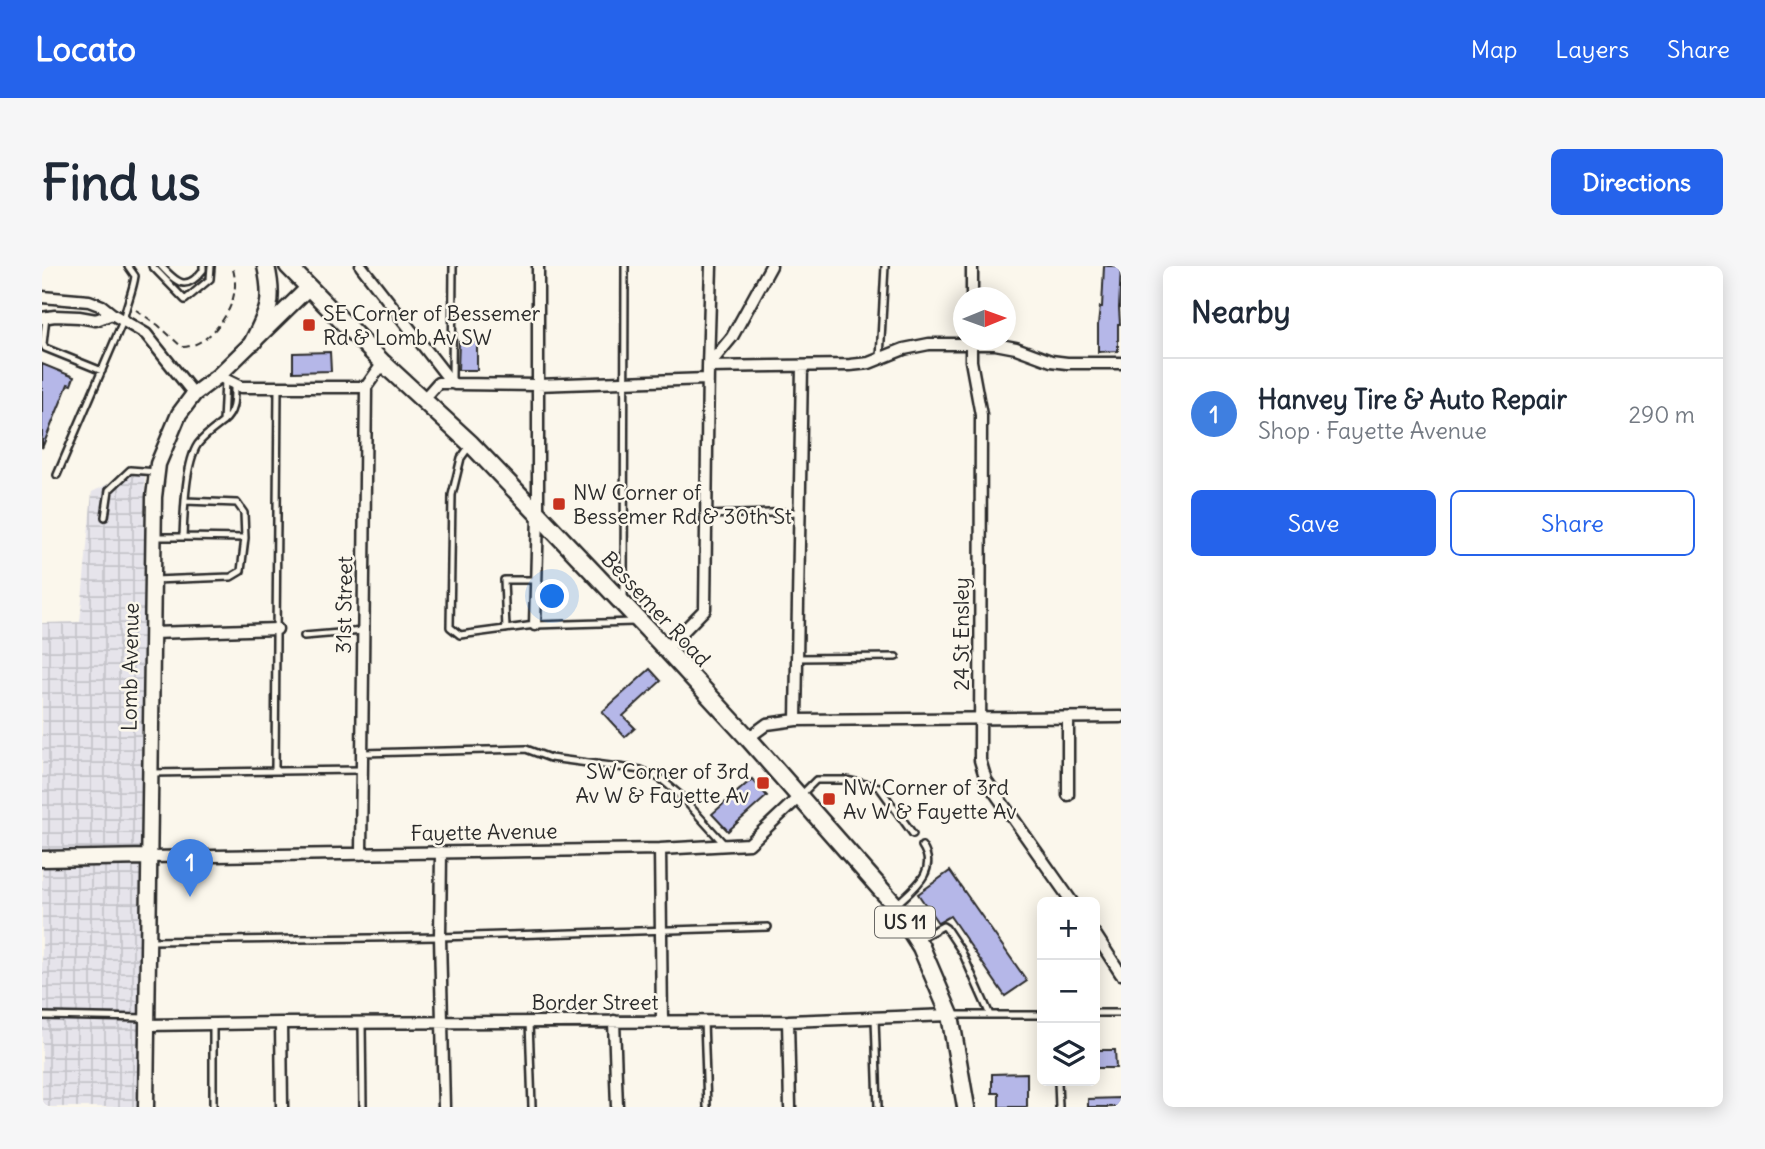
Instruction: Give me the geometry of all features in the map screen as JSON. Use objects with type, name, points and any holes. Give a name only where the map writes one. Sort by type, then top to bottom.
[{"type":"main road","points":[[253,342],[269,307],[271,287],[266,266]]},
{"type":"main road","name":"Bessemer Road","points":[[288,266],[383,363],[471,444],[666,649],[800,796],[895,906],[921,947],[950,1015]]},
{"type":"main road","name":"Lomb Avenue","points":[[146,1107],[152,580],[154,496],[158,464],[179,414],[194,394],[226,380],[253,342],[308,288]]},
{"type":"main road","points":[[42,859],[149,857]]},
{"type":"main road","name":"US 11","points":[[950,1015],[966,1107]]},
{"type":"street","points":[[361,266],[452,383]]},
{"type":"street","points":[[535,625],[538,266]]},
{"type":"street","points":[[666,649],[705,608],[710,266]]},
{"type":"street","points":[[708,367],[732,337],[771,266]]},
{"type":"street","points":[[972,266],[972,287]]},
{"type":"street","points":[[42,298],[89,301],[103,306],[146,334],[194,394]]},
{"type":"street","points":[[44,317],[96,320],[112,314]]},
{"type":"street","points":[[708,367],[850,365],[869,363],[904,349],[953,343]]},
{"type":"street","points":[[1016,348],[1051,361],[1121,363]]},
{"type":"street","name":"24 St Ensley","points":[[971,350],[981,415],[980,760],[986,780],[1068,897]]},
{"type":"street","points":[[226,380],[241,387],[366,387],[383,363]]},
{"type":"street","points":[[796,720],[802,366]]},
{"type":"street","points":[[423,400],[438,383],[537,385],[708,379]]},
{"type":"street","name":"31st Street","points":[[361,854],[366,387]]},
{"type":"street","points":[[152,633],[276,629]]},
{"type":"street","points":[[748,738],[767,724],[796,720],[1121,717]]},
{"type":"street","points":[[1068,718],[1068,795]]},
{"type":"street","name":"Fayette Avenue","points":[[149,857],[660,849],[750,845],[800,796]]},
{"type":"street","points":[[660,849],[662,1021]]},
{"type":"street","points":[[441,852],[444,1107]]},
{"type":"street","points":[[1100,942],[1121,974]]},
{"type":"street","name":"Border Street","points":[[147,1022],[212,1024],[788,1021],[950,1015]]},
{"type":"street","points":[[614,1021],[617,1107]]},
{"type":"street","points":[[788,1021],[790,1107]]},
{"type":"street","points":[[281,1023],[282,1107]]},
{"type":"lane","points":[[57,475],[124,320],[135,276],[128,266]]},
{"type":"lane","points":[[152,266],[185,300],[210,279],[211,266]]},
{"type":"lane","points":[[161,266],[178,282],[184,283],[195,279],[203,266]]},
{"type":"lane","points":[[452,383],[453,266]]},
{"type":"lane","points":[[624,606],[625,266]]},
{"type":"lane","points":[[880,358],[885,266]]},
{"type":"lane","points":[[44,317],[45,348],[102,371]]},
{"type":"lane","points":[[223,422],[226,380]]},
{"type":"lane","points":[[183,537],[186,485],[196,447],[207,434],[230,416],[234,407],[226,380]]},
{"type":"lane","points":[[278,387],[275,768],[278,771]]},
{"type":"lane","points":[[471,444],[461,458],[452,495],[450,627],[460,635],[535,625],[639,622]]},
{"type":"lane","points":[[105,517],[109,490],[130,470],[157,472]]},
{"type":"lane","points":[[152,580],[231,578],[242,571],[244,513],[237,503],[186,502]]},
{"type":"lane","points":[[705,515],[800,512]]},
{"type":"lane","points":[[153,537],[245,538]]},
{"type":"lane","points":[[506,629],[504,580],[536,580]]},
{"type":"lane","points":[[304,636],[363,631]]},
{"type":"lane","points":[[797,658],[896,657]]},
{"type":"lane","points":[[362,753],[526,749],[550,758],[641,771],[661,779],[679,794],[726,846]]},
{"type":"lane","points":[[150,773],[361,770]]},
{"type":"lane","points":[[800,796],[816,780],[846,779],[878,787],[913,834]]},
{"type":"lane","points":[[895,906],[918,885],[929,864],[922,846]]},
{"type":"lane","points":[[916,940],[943,926],[946,928],[962,953],[990,1015]]},
{"type":"lane","points":[[147,941],[440,937],[768,927]]},
{"type":"lane","points":[[1100,1013],[1121,1013]]},
{"type":"lane","name":"Border Street","points":[[950,1015],[1037,1014]]},
{"type":"lane","points":[[42,1016],[147,1022]]},
{"type":"lane","points":[[875,1017],[878,1107]]},
{"type":"lane","points":[[704,1021],[707,1107]]},
{"type":"lane","points":[[529,1022],[532,1107]]},
{"type":"lane","points":[[362,1023],[363,1107]]},
{"type":"lane","points":[[212,1024],[213,1107]]},
{"type":"lane","points":[[1058,1086],[1059,1107]]},
{"type":"path","points":[[134,309],[158,325],[182,347],[193,346],[205,339],[229,309],[235,292],[232,266]]},
{"type":"shaded area","points":[[145,466],[137,1107],[42,1107],[42,623],[80,622],[92,492]]},
{"type":"building","points":[[1104,266],[1121,266],[1120,324],[1118,351],[1098,352],[1098,325],[1102,307]]},
{"type":"building","points":[[459,342],[477,342],[477,370],[458,370]]},
{"type":"building","points":[[330,352],[331,371],[293,372],[293,353]]},
{"type":"building","points":[[42,364],[74,377],[71,385],[68,384],[42,448]]},
{"type":"building","points":[[650,669],[661,681],[623,716],[635,728],[625,737],[602,712]]},
{"type":"building","points":[[752,779],[767,796],[728,831],[712,814]]},
{"type":"building","points":[[950,871],[1027,981],[1005,996],[950,916],[938,923],[918,894]]},
{"type":"building","points":[[1100,1050],[1115,1050],[1116,1068],[1100,1068]]},
{"type":"building","points":[[1027,1073],[1027,1107],[999,1107],[999,1093],[992,1093],[992,1074]]},
{"type":"building","points":[[1120,1098],[1120,1107],[1088,1107],[1088,1099]]},
{"type":"place","name":"SE Corner of Bessemer Rd & Lomb Av SW","points":[[309,325]]},
{"type":"place","name":"NW Corner of Bessemer Rd & 30th St","points":[[559,504]]},
{"type":"place","name":"SW Corner of 3rd Av W & Fayette Av","points":[[763,783]]},
{"type":"place","name":"NW Corner of 3rd Av W & Fayette Av","points":[[829,799]]},
{"type":"place","name":"Hanvey Tire & Auto Repair","points":[[190,897]]}]
